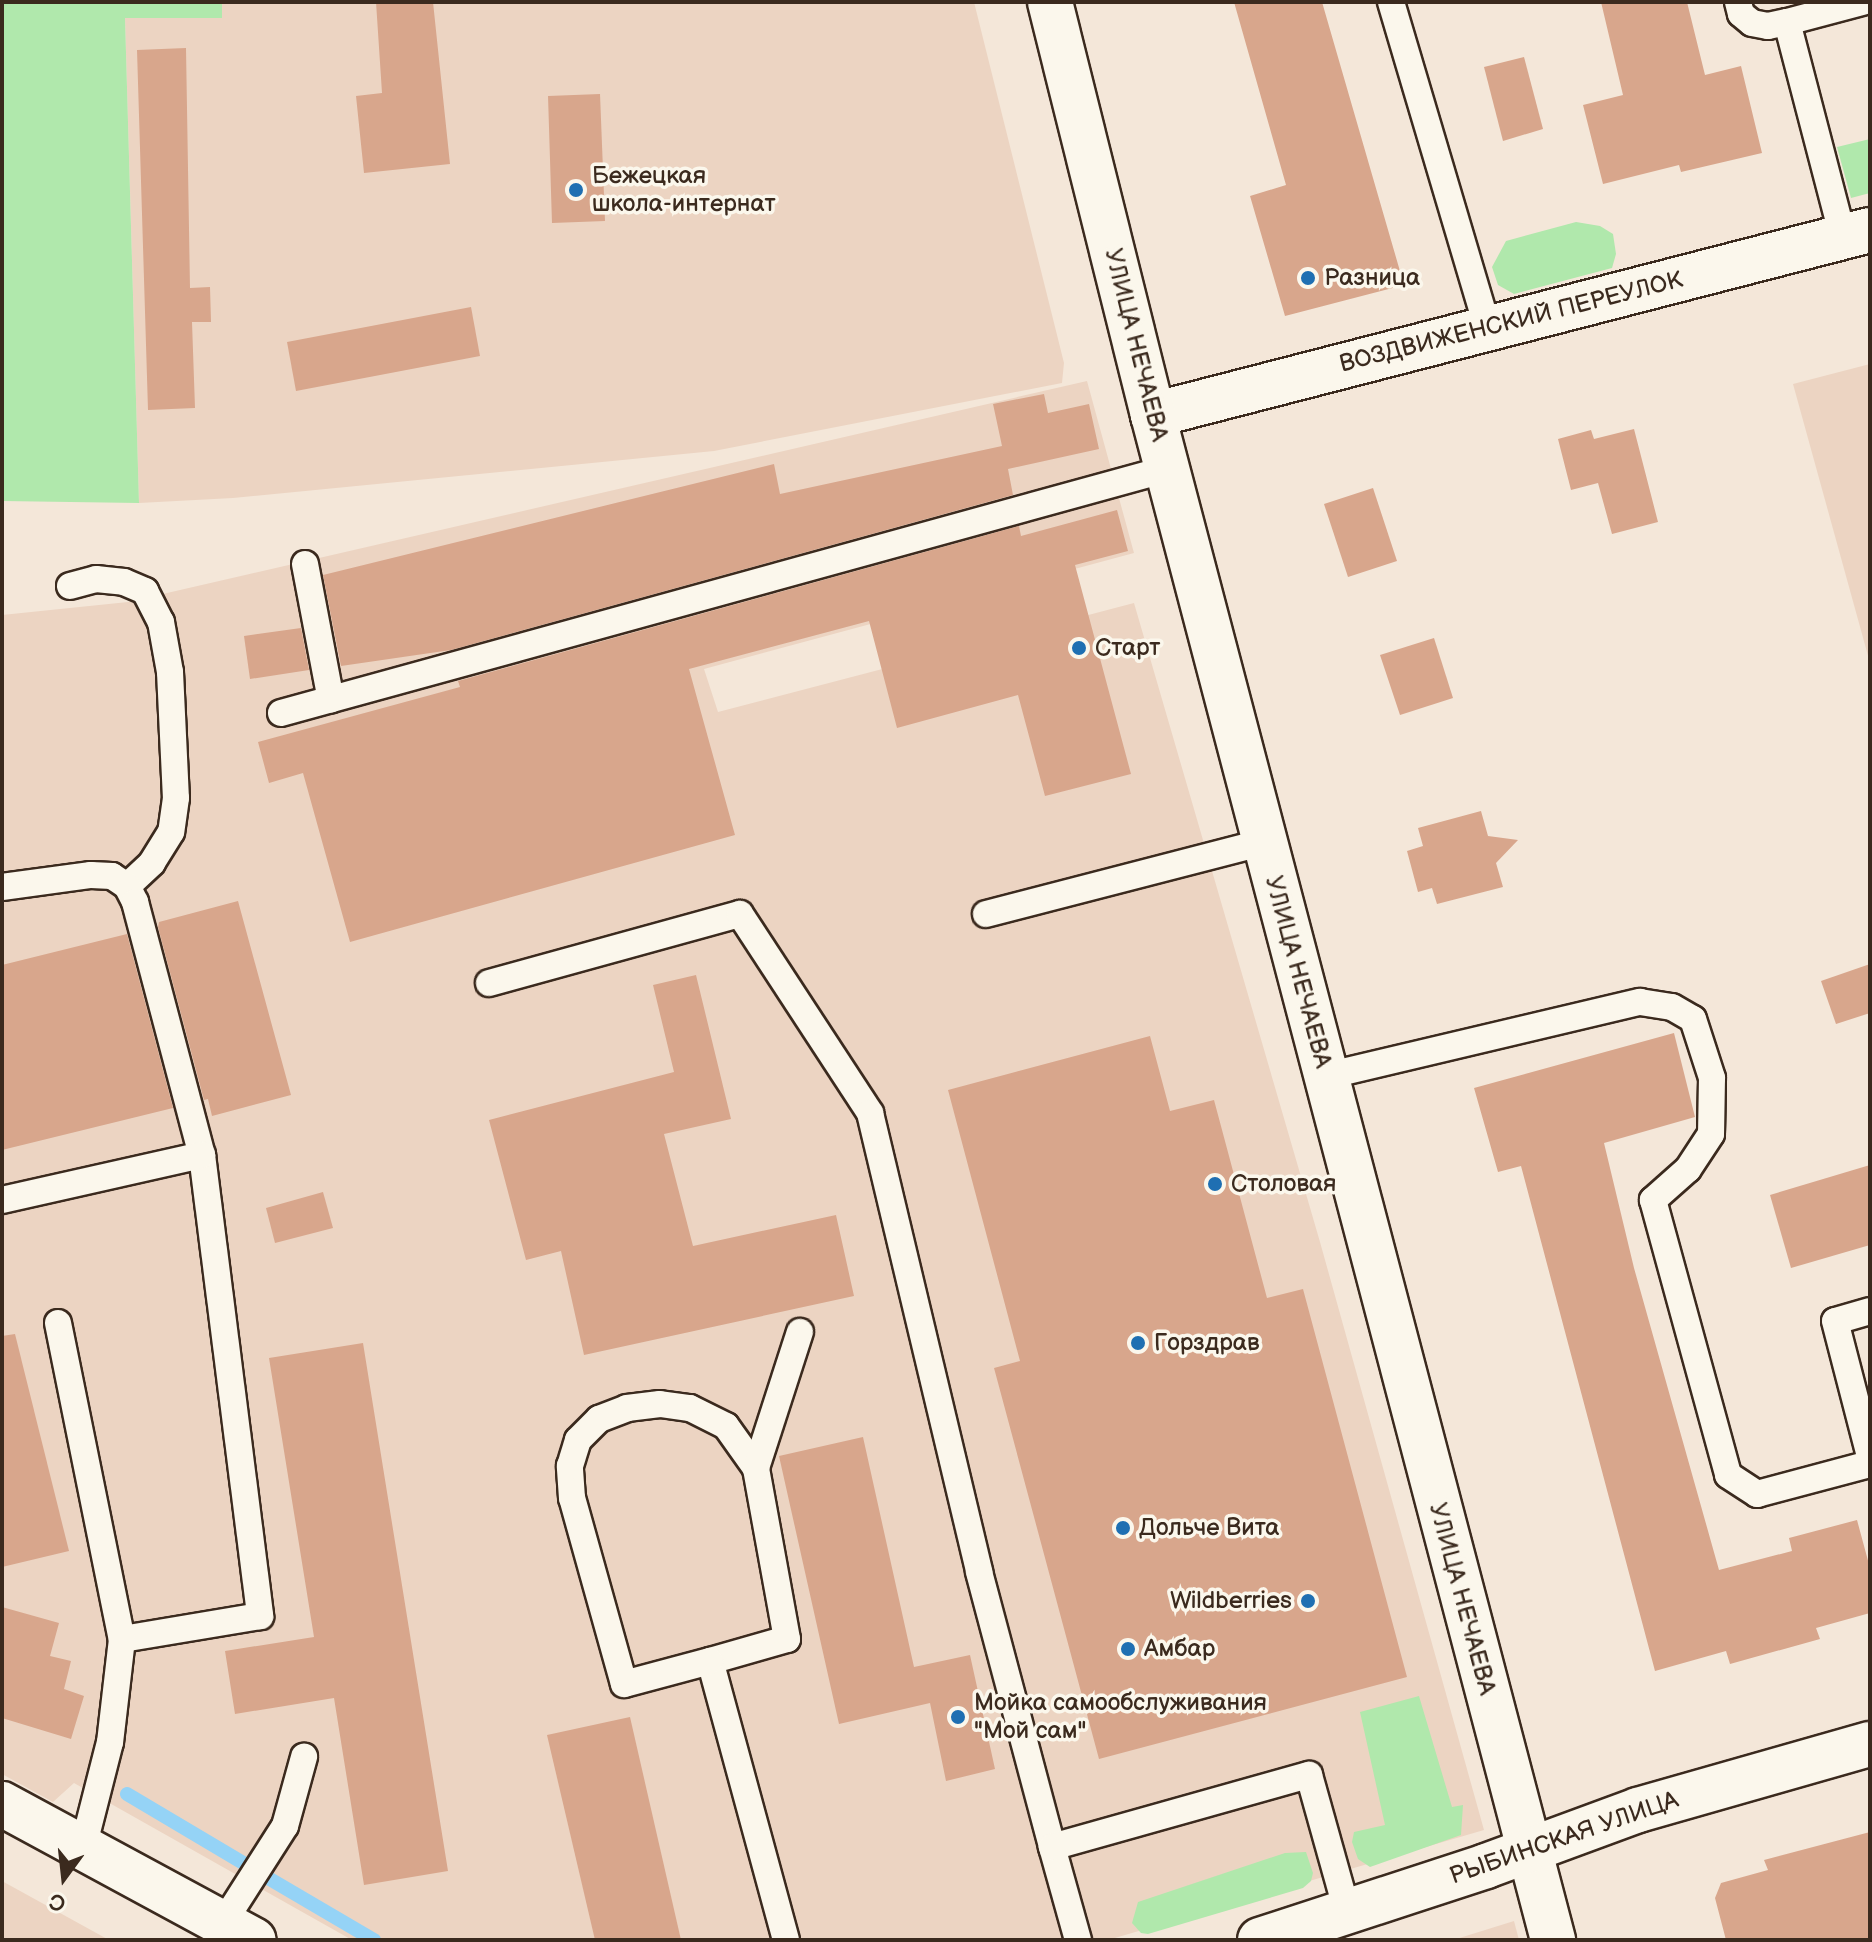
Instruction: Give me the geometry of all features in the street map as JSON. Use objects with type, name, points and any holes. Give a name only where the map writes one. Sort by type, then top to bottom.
[{"type":"street","name":"УЛИЦА НЕЧАЕВА","points":[[1050,2],[1167,469],[1553,1940]]},
{"type":"street","name":"ВОЗДВИЖЕНСКИЙ ПЕРЕУЛОК","points":[[1153,415],[1856,233]]},
{"type":"street","name":"РЫБИНСКАЯ УЛИЦА","points":[[1260,1940],[1638,1810],[1870,1744]]},
{"type":"street","points":[[2,1804],[238,1932]]},
{"type":"lane","points":[[1391,2],[1488,329]]},
{"type":"lane","points":[[1738,2],[1741,14],[1752,23],[1768,26],[1862,2]]},
{"type":"lane","points":[[1787,22],[1856,233]]},
{"type":"lane","points":[[281,713],[1167,469]]},
{"type":"lane","points":[[305,564],[331,700]]},
{"type":"lane","points":[[70,586],[96,579],[124,582],[145,591],[161,622],[170,672],[176,798],[171,832],[152,863],[127,886]]},
{"type":"lane","points":[[986,914],[1264,842]]},
{"type":"lane","points":[[2,887],[91,875],[112,876],[127,886],[135,902],[202,1155],[260,1616],[122,1639]]},
{"type":"lane","points":[[489,983],[740,914],[870,1113],[979,1572],[1078,1940]]},
{"type":"lane","points":[[1326,1076],[1640,1002],[1672,1007],[1693,1019],[1712,1078],[1711,1134],[1688,1169],[1653,1200],[1728,1475],[1757,1494],[1870,1464]]},
{"type":"lane","points":[[2,1200],[202,1155]]},
{"type":"lane","points":[[1870,1311],[1835,1321],[1870,1456]]},
{"type":"lane","points":[[58,1323],[122,1639],[110,1742],[83,1848]]},
{"type":"lane","points":[[756,1468],[800,1332]]},
{"type":"lane","points":[[660,1404],[690,1408],[726,1426],[756,1468],[787,1639],[710,1661],[624,1684],[572,1498],[570,1466],[578,1440],[599,1419],[627,1408],[660,1404]]},
{"type":"lane","points":[[710,1661],[786,1940]]},
{"type":"lane","points":[[238,1932],[285,1826],[304,1757]]},
{"type":"lane","points":[[1052,1847],[1309,1775],[1347,1911]]},
{"type":"shaded area","name":"Бежецкая школа-интернат","points":[[222,2],[974,2],[1064,363],[1062,383],[714,451],[233,498],[139,503],[125,17],[222,18]]},
{"type":"shaded area","points":[[1870,364],[1870,663],[1793,384]]},
{"type":"shaded area","points":[[1087,381],[1134,553],[704,669],[718,712],[1134,603],[1320,1242],[1484,1830],[1108,1940],[352,1940],[74,1783],[53,1802],[2,1774],[2,615],[128,602]]},
{"type":"shaded area","points":[[2,1881],[109,1940],[2,1940]]},
{"type":"shaded area","points":[[1514,1921],[1519,1940],[1453,1940]]},
{"type":"green space","points":[[2,2],[222,2],[222,18],[125,18],[139,503],[2,501]]},
{"type":"green space","points":[[1870,139],[1870,193],[1851,198],[1837,147]]},
{"type":"green space","points":[[1576,222],[1600,226],[1613,234],[1616,254],[1612,268],[1514,294],[1498,285],[1492,267],[1506,241]]},
{"type":"green space","points":[[1419,1696],[1452,1807],[1463,1805],[1461,1835],[1370,1867],[1358,1859],[1352,1842],[1354,1832],[1385,1825],[1360,1712]]},
{"type":"green space","points":[[1306,1852],[1313,1873],[1311,1881],[1303,1888],[1148,1934],[1141,1933],[1132,1923],[1138,1902],[1285,1853]]},
{"type":"building","points":[[376,2],[433,2],[450,164],[364,173],[356,96],[382,93]]},
{"type":"building","points":[[1234,2],[1322,2],[1404,285],[1285,316],[1250,196],[1286,185]]},
{"type":"building","points":[[1601,2],[1687,2],[1705,75],[1741,66],[1762,153],[1681,172],[1679,165],[1603,184],[1583,105],[1623,95]]},
{"type":"building","points":[[186,48],[190,288],[210,287],[211,322],[192,322],[195,408],[148,410],[137,50]]},
{"type":"building","points":[[1524,57],[1543,129],[1503,141],[1484,67]]},
{"type":"building","points":[[600,94],[605,221],[552,223],[548,96]]},
{"type":"building","points":[[471,307],[480,356],[296,391],[287,342]]},
{"type":"building","points":[[1044,394],[1048,413],[1089,404],[1099,449],[1008,469],[1013,495],[451,650],[341,666],[323,575],[774,464],[780,494],[1002,446],[993,404]]},
{"type":"building","points":[[1634,429],[1658,522],[1612,534],[1598,483],[1571,490],[1558,439],[1591,430],[1594,439]]},
{"type":"building","points":[[1373,488],[1397,561],[1348,577],[1324,504]]},
{"type":"building","points":[[1117,510],[1128,551],[1075,565],[1131,774],[1045,796],[1018,695],[897,728],[869,621],[689,669],[735,835],[350,942],[303,773],[269,783],[258,742],[460,687],[458,681],[1019,526],[1021,536]]},
{"type":"building","points":[[301,628],[309,670],[250,679],[244,636]]},
{"type":"building","points":[[1434,638],[1453,698],[1400,715],[1380,655]]},
{"type":"building","points":[[1481,811],[1488,836],[1518,840],[1496,863],[1503,887],[1437,904],[1432,888],[1418,892],[1407,851],[1423,846],[1418,828]]},
{"type":"building","points":[[238,901],[291,1095],[212,1116],[208,1099],[204,1100],[158,927],[159,922]]},
{"type":"building","points":[[127,934],[173,1108],[2,1150],[2,965]]},
{"type":"building","points":[[1870,964],[1870,1013],[1836,1024],[1821,981]]},
{"type":"building","points":[[696,975],[731,1119],[664,1134],[693,1246],[836,1215],[854,1296],[584,1355],[561,1251],[526,1260],[489,1120],[674,1072],[653,985]]},
{"type":"building","points":[[1674,1033],[1695,1117],[1604,1143],[1634,1268],[1719,1570],[1792,1551],[1789,1538],[1857,1520],[1870,1568],[1870,1613],[1816,1628],[1820,1639],[1730,1664],[1726,1651],[1655,1671],[1521,1166],[1498,1172],[1474,1088]]},
{"type":"building","points":[[1150,1036],[1170,1111],[1214,1100],[1267,1298],[1303,1289],[1407,1677],[1099,1759],[994,1368],[1020,1361],[948,1090]]},
{"type":"building","points":[[1870,1165],[1870,1245],[1791,1268],[1770,1195]]},
{"type":"building","points":[[323,1192],[333,1228],[275,1243],[266,1208]]},
{"type":"building","points":[[15,1334],[69,1551],[2,1567],[2,1336]]},
{"type":"building","points":[[363,1343],[448,1871],[364,1885],[334,1698],[235,1714],[225,1651],[314,1637],[269,1358]]},
{"type":"building","points":[[863,1437],[914,1667],[970,1655],[995,1769],[946,1781],[930,1703],[839,1724],[779,1456]]},
{"type":"building","points":[[2,1607],[59,1623],[50,1656],[71,1661],[64,1689],[84,1696],[71,1739],[2,1718]]},
{"type":"building","points":[[630,1717],[681,1940],[595,1940],[547,1735]]},
{"type":"building","points":[[1870,1832],[1870,1940],[1726,1940],[1715,1898],[1721,1883],[1768,1870],[1764,1860]]},
{"type":"waterway","points":[[127,1794],[250,1867]]},
{"type":"waterway","points":[[263,1875],[374,1940]]},
{"type":"place","name":"Бежецкая школа-интернат","points":[[576,190]]},
{"type":"place","name":"Разница","points":[[1308,278]]},
{"type":"place","name":"Старт","points":[[1079,648]]},
{"type":"place","name":"Столовая","points":[[1215,1184]]},
{"type":"place","name":"Горздрав","points":[[1138,1343]]},
{"type":"place","name":"Дольче Вита","points":[[1123,1528]]},
{"type":"place","name":"Wildberries","points":[[1308,1601]]},
{"type":"place","name":"Амбар","points":[[1128,1649]]},
{"type":"place","name":"Мойка самообслуживания \"Мой сам\"","points":[[958,1717]]}]
